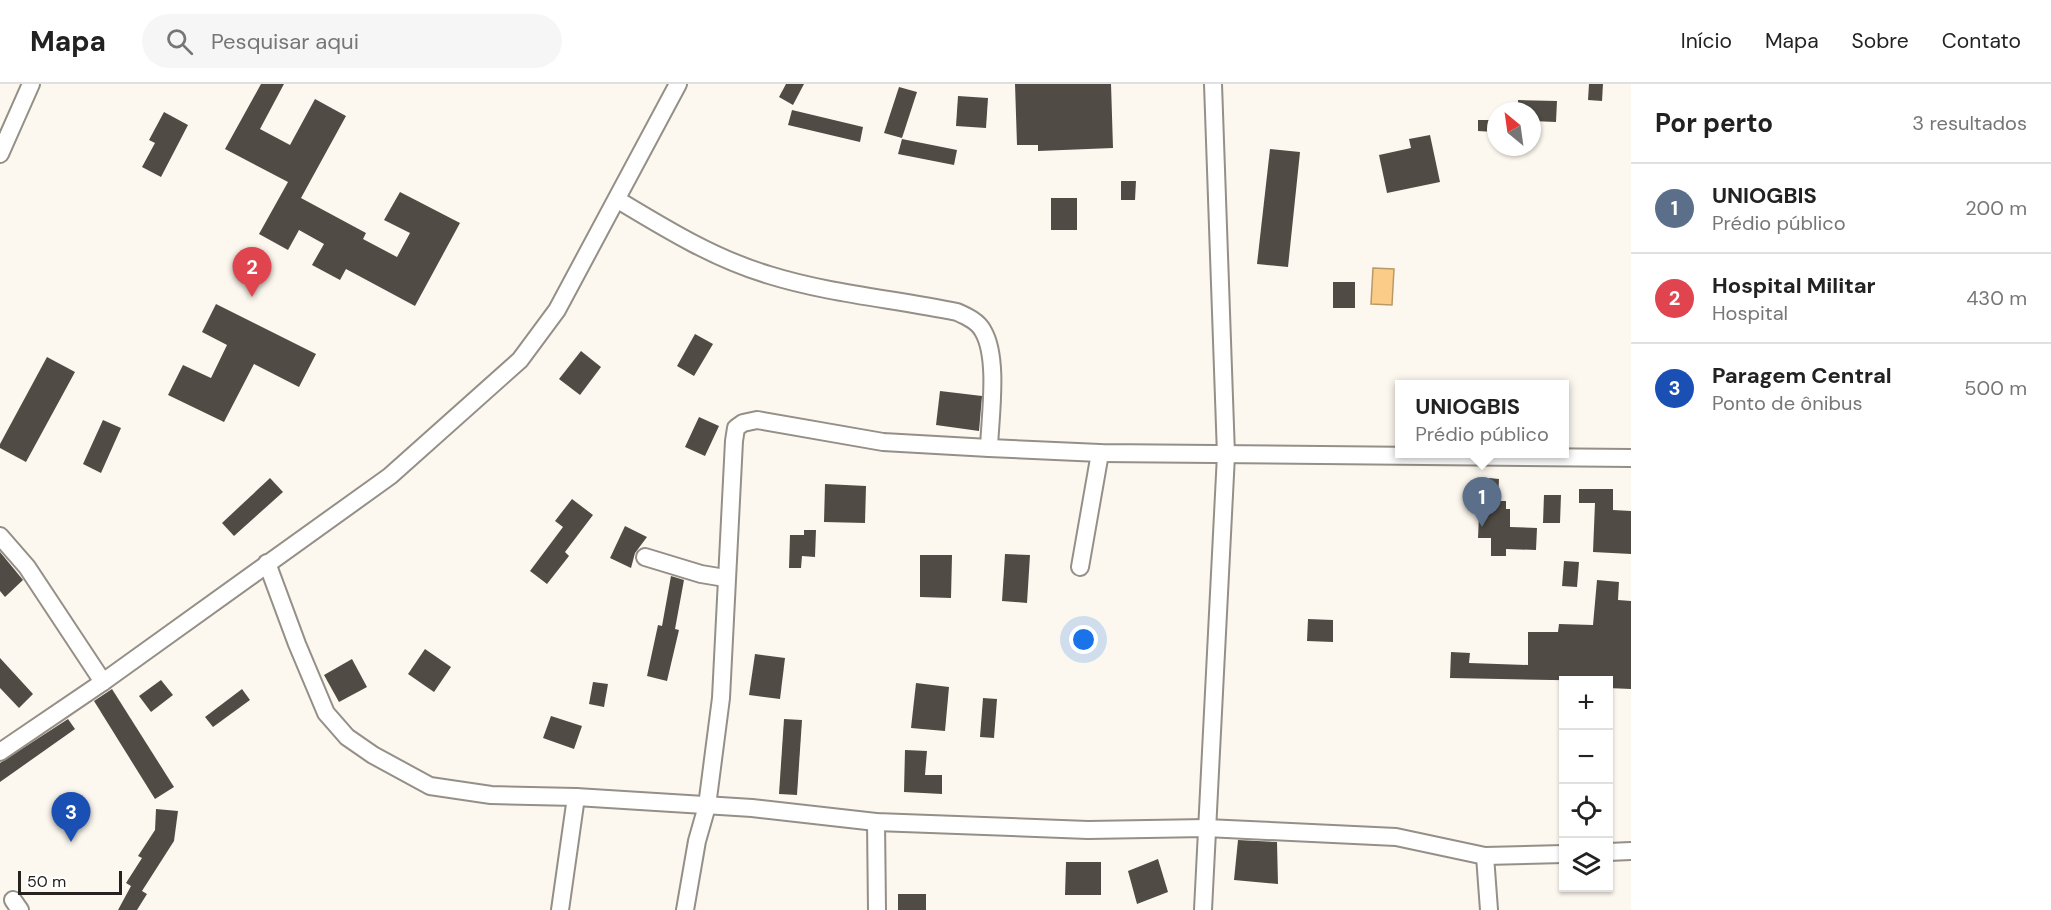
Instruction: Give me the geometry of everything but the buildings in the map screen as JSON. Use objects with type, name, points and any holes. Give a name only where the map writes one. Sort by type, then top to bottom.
[{"type":"street","points":[[0,154],[31,84]]},
{"type":"street","points":[[0,752],[103,682],[267,562],[390,476],[520,360],[557,310],[618,200],[678,84]]},
{"type":"street","points":[[1203,910],[1226,454],[1214,84]]},
{"type":"street","points":[[618,200],[724,258],[768,275],[806,285],[957,312],[972,320],[983,330],[992,363],[989,448]]},
{"type":"street","points":[[685,910],[697,841],[707,806],[721,698],[725,578],[734,441],[736,428],[743,423],[757,420],[883,442],[989,448],[1100,453],[1395,456]]},
{"type":"street","points":[[1080,567],[1100,453]]},
{"type":"street","points":[[1569,457],[1631,458]]},
{"type":"street","points":[[0,536],[27,567],[103,682]]},
{"type":"street","points":[[645,557],[701,574],[725,578]]},
{"type":"street","points":[[267,562],[311,680],[326,712],[347,737],[373,755],[430,786],[491,795],[576,797],[707,806],[876,822],[1088,830],[1206,828],[1396,837],[1485,856],[1559,854]]},
{"type":"street","points":[[560,910],[576,797]]},
{"type":"street","points":[[876,822],[877,910]]},
{"type":"street","points":[[1613,852],[1631,850]]},
{"type":"street","points":[[1485,856],[1489,910]]},
{"type":"shaded area","points":[[1373,268],[1394,269],[1392,305],[1371,304]]},
{"type":"place","name":"Hospital Militar","points":[[252,297]]},
{"type":"place","name":"UNIOGBIS","points":[[1482,527]]},
{"type":"place","name":"Paragem Central","points":[[71,842]]}]
